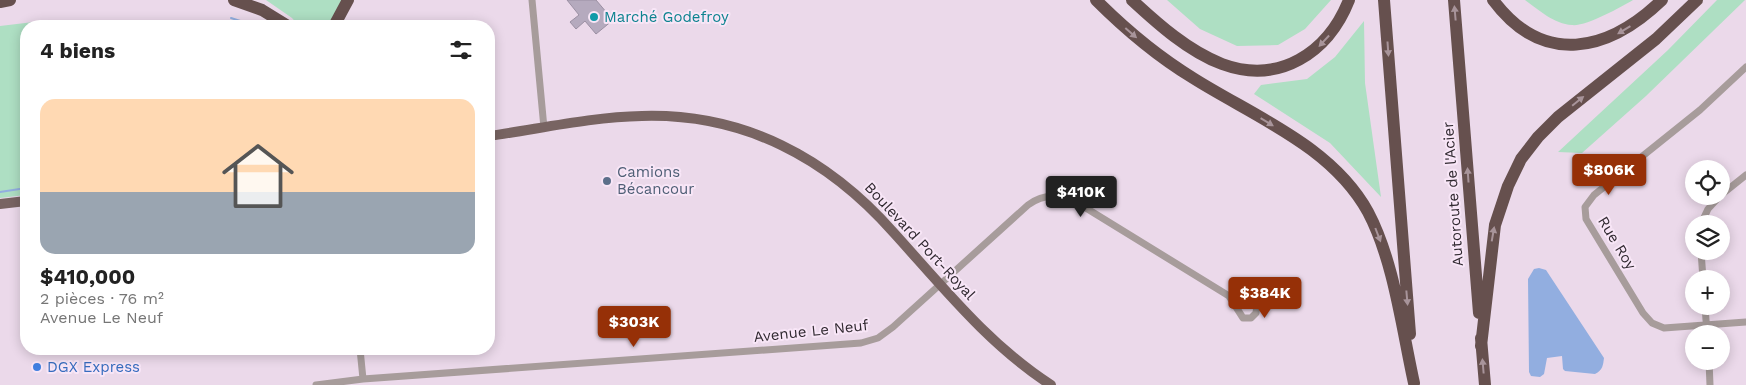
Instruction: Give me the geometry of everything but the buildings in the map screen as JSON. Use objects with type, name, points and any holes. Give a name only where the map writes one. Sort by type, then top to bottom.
[{"type":"highway","points":[[0,2],[10,0]]},
{"type":"highway","points":[[234,0],[262,10],[278,20]]},
{"type":"highway","points":[[337,20],[348,0]]},
{"type":"highway","points":[[1096,0],[1136,37],[1166,60],[1304,145],[1325,161],[1347,182],[1368,212],[1383,248],[1414,384]]},
{"type":"highway","points":[[1132,0],[1170,33],[1211,59],[1233,67],[1258,70],[1285,66],[1313,52],[1334,30],[1349,0]]},
{"type":"highway","points":[[1384,0],[1414,384]]},
{"type":"highway","name":"Autoroute de l'Acier","points":[[1454,0],[1485,385]]},
{"type":"highway","points":[[1493,0],[1508,17],[1530,33],[1556,42],[1577,45],[1595,43],[1617,34],[1662,0]]},
{"type":"highway","points":[[1481,346],[1495,225],[1508,186],[1521,160],[1538,137],[1558,117],[1656,39],[1697,0]]},
{"type":"main road","name":"Boulevard Port-Royal","points":[[495,135],[631,116],[676,116],[716,123],[768,139],[814,162],[855,192],[885,222],[975,323],[1002,349],[1051,385]]},
{"type":"main road","points":[[0,204],[20,202]]},
{"type":"street","points":[[532,0],[544,128]]},
{"type":"street","name":"Rue Roy","points":[[1685,327],[1666,328],[1656,326],[1650,322],[1590,227],[1586,219],[1585,209],[1587,202],[1594,195],[1700,110],[1746,67]]},
{"type":"street","points":[[1730,188],[1746,175]]},
{"type":"street","name":"Avenue Le Neuf","points":[[316,385],[363,379],[861,343],[878,338],[1028,205],[1039,198],[1053,196],[1066,198],[1077,203],[1229,296]]},
{"type":"street","points":[[1705,315],[1706,325]]},
{"type":"street","name":"Rue Roy","points":[[1706,325],[1746,322]]},
{"type":"street","points":[[361,355],[363,379]]},
{"type":"street","points":[[1709,370],[1710,385]]},
{"type":"green space","points":[[266,0],[344,0],[333,20],[294,20]]},
{"type":"green space","points":[[1167,0],[1331,0],[1305,29],[1278,45],[1237,46],[1200,29]]},
{"type":"green space","points":[[1525,0],[1633,0],[1594,20],[1572,25],[1553,19]]},
{"type":"green space","points":[[1717,0],[1745,0],[1646,96],[1582,153],[1558,152],[1668,50]]},
{"type":"green space","points":[[1364,21],[1365,83],[1381,197],[1330,143],[1254,94],[1261,85],[1307,79],[1335,57]]},
{"type":"green space","points":[[20,24],[20,196],[0,198],[0,26]]},
{"type":"water","points":[[1534,269],[1546,270],[1604,358],[1601,369],[1595,374],[1565,371],[1563,369],[1562,356],[1547,358],[1544,374],[1540,377],[1531,376],[1529,372],[1528,279]]},
{"type":"waterway","points":[[231,18],[237,20]]},
{"type":"waterway","points":[[0,192],[20,189]]},
{"type":"place","name":"Marché Godefroy","points":[[594,17]]},
{"type":"place","name":"Camions Bécancour","points":[[607,181]]},
{"type":"place","name":"DGX Express","points":[[37,367]]}]
